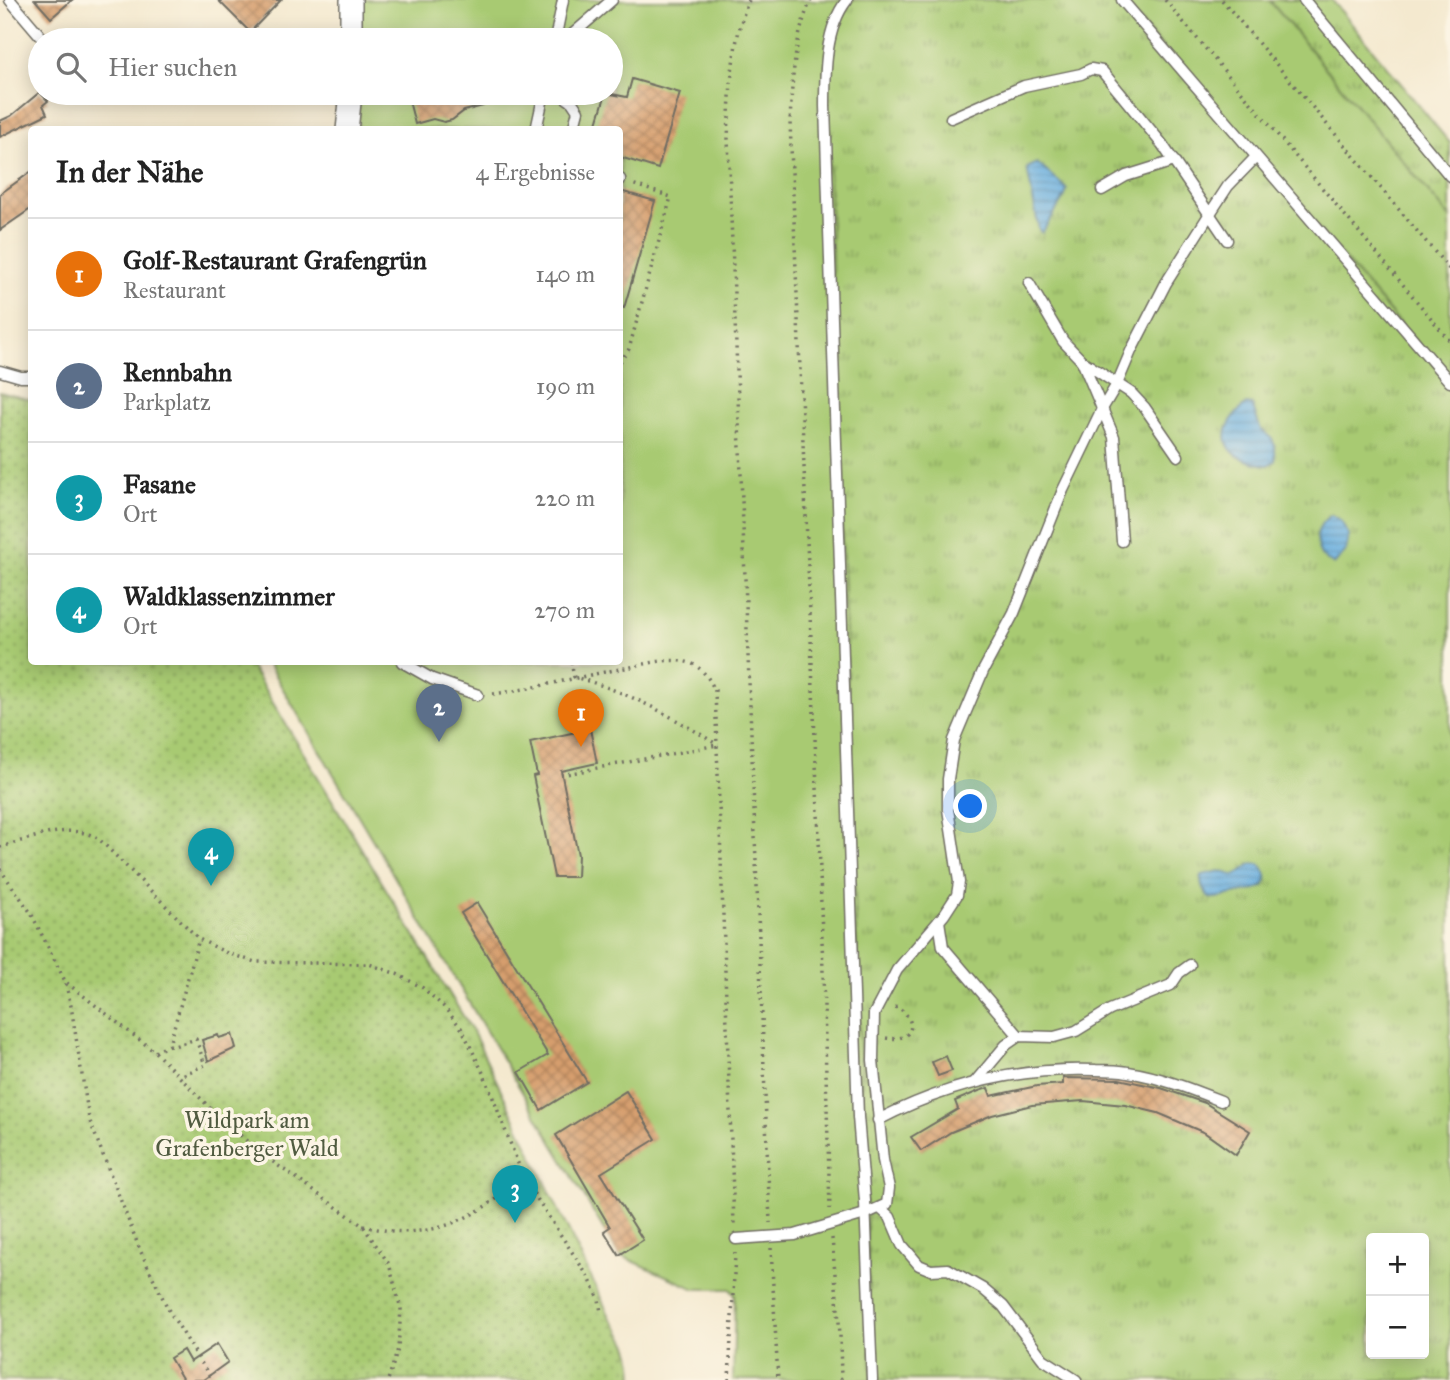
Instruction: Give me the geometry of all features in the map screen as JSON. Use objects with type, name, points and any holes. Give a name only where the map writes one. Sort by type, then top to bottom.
[{"type":"street","points":[[351,0],[352,28]]},
{"type":"street","points":[[347,126],[350,105]]},
{"type":"lane","points":[[10,0],[34,28]]},
{"type":"lane","points":[[557,28],[563,0]]},
{"type":"lane","points":[[580,28],[612,0]]},
{"type":"lane","points":[[847,0],[832,34],[825,69],[825,106],[858,1117],[872,1380]]},
{"type":"lane","points":[[1122,0],[1450,382]]},
{"type":"lane","points":[[1304,0],[1450,176]]},
{"type":"lane","points":[[951,118],[1024,86],[1081,74],[1091,69],[1102,71],[1174,161],[1227,240]]},
{"type":"lane","points":[[537,126],[541,105]]},
{"type":"lane","points":[[574,105],[578,111],[574,126]]},
{"type":"lane","points":[[736,1239],[795,1235],[865,1214],[887,1204],[889,1188],[878,1120],[873,1060],[875,1009],[897,971],[957,895],[959,882],[948,810],[948,779],[954,740],[984,671],[1014,612],[1063,490],[1117,384],[1130,351],[1166,283],[1209,215],[1228,186],[1255,158]]},
{"type":"lane","points":[[1102,190],[1126,176],[1174,161]]},
{"type":"lane","points":[[1029,283],[1063,341],[1082,361],[1131,393],[1145,408],[1178,456]]},
{"type":"lane","points":[[1082,361],[1114,437],[1122,541]]},
{"type":"lane","points":[[0,371],[28,377]]},
{"type":"lane","points":[[407,665],[432,679],[478,695]]},
{"type":"lane","points":[[939,921],[943,947],[1019,1036]]},
{"type":"lane","points":[[975,1082],[1006,1045],[1019,1036],[1054,1037],[1076,1031],[1110,1010],[1171,985],[1179,973],[1190,965]]},
{"type":"lane","points":[[878,1120],[915,1101],[975,1082],[1068,1069],[1127,1071],[1180,1085],[1221,1101]]},
{"type":"lane","points":[[880,1208],[890,1217],[902,1245],[919,1265],[932,1270],[948,1269],[983,1289],[1003,1306],[1043,1359],[1076,1380]]},
{"type":"path","points":[[750,0],[743,13],[732,80],[728,139],[778,1380]]},
{"type":"path","points":[[811,0],[800,31],[794,60],[790,122],[819,851],[830,1224],[840,1334],[841,1380]]},
{"type":"path","points":[[1165,0],[1450,341]]},
{"type":"path","points":[[1222,0],[1450,270]]},
{"type":"path","points":[[623,180],[671,197],[629,349],[623,358]]},
{"type":"path","points":[[478,695],[674,660],[691,663],[702,670],[715,690],[736,1239],[729,1380]]},
{"type":"path","points":[[572,665],[574,677]]},
{"type":"path","points":[[574,677],[605,685],[636,698],[718,745]]},
{"type":"path","points":[[561,775],[718,745]]},
{"type":"path","points":[[0,848],[63,831],[88,833],[99,839],[199,939],[227,953],[255,962],[369,964],[397,974],[423,988],[462,1028],[485,1077],[524,1179],[589,1278],[599,1299],[601,1313]]},
{"type":"path","points":[[0,869],[31,913],[65,981],[89,1119],[140,1250],[184,1337],[212,1380]]},
{"type":"path","points":[[169,1045],[199,939]]},
{"type":"path","points":[[65,981],[155,1052],[221,1119],[266,1157],[363,1226],[389,1264],[401,1309],[398,1349],[388,1380]]},
{"type":"path","points":[[155,1052],[169,1045],[196,1039],[205,1065],[180,1076]]},
{"type":"path","points":[[363,1226],[405,1233],[447,1227],[488,1206],[524,1179]]},
{"type":"green space","points":[[360,0],[847,0],[825,69],[872,1380],[733,1380],[735,1295],[730,1289],[695,1289],[619,1255],[269,665],[623,665],[623,126],[358,126],[359,105],[623,105],[623,28],[360,28]]},
{"type":"green space","points":[[847,0],[1122,0],[1450,382],[1450,1380],[872,1380],[825,69]]},
{"type":"green space","points":[[1122,0],[1269,0],[1450,218],[1450,382]]},
{"type":"green space","points":[[1269,0],[1332,0],[1450,143],[1450,218]]},
{"type":"green space","name":"Wildpark am Grafenberger Wald","points":[[0,392],[28,399],[28,665],[250,665],[474,1034],[610,1317],[628,1346],[633,1361],[634,1380],[0,1380]]},
{"type":"water","points":[[1037,163],[1067,189],[1042,233],[1039,230],[1027,168]]},
{"type":"water","points":[[1246,404],[1252,405],[1261,430],[1274,443],[1275,461],[1268,465],[1242,458],[1233,452],[1228,444],[1226,436],[1229,426]]},
{"type":"water","points":[[1331,515],[1340,520],[1349,535],[1346,551],[1334,565],[1321,556],[1317,538],[1322,523]]},
{"type":"water","points":[[1251,864],[1260,864],[1265,873],[1267,880],[1261,888],[1210,898],[1203,888],[1202,875],[1220,871],[1235,876]]},
{"type":"building","points":[[35,0],[72,0],[51,18]]},
{"type":"building","points":[[218,0],[281,0],[254,28],[246,28]]},
{"type":"building","points":[[632,79],[680,93],[658,169],[623,158],[623,126],[596,126],[602,105],[623,105],[623,96],[627,97]]},
{"type":"building","points":[[28,102],[28,105],[43,105],[47,114],[0,137],[0,121]]},
{"type":"building","points":[[410,105],[483,105],[464,111],[452,120],[444,122],[433,119],[415,124]]},
{"type":"building","points":[[28,174],[28,211],[0,230],[0,194]]},
{"type":"building","points":[[623,192],[655,201],[623,308]]},
{"type":"building","points":[[590,729],[597,763],[561,771],[578,855],[577,877],[554,877],[533,776],[537,775],[530,742]]},
{"type":"building","points":[[477,903],[587,1082],[541,1110],[519,1072],[548,1055],[461,913]]},
{"type":"building","points":[[232,1034],[236,1048],[208,1061],[202,1040]]},
{"type":"building","points":[[946,1056],[952,1071],[938,1076],[932,1062]]},
{"type":"building","points":[[1063,1078],[1119,1079],[1161,1088],[1205,1103],[1250,1131],[1236,1155],[1205,1133],[1158,1113],[1125,1105],[1083,1101],[1032,1105],[992,1115],[951,1132],[921,1151],[911,1137],[958,1109],[955,1101],[979,1091],[988,1088],[991,1096],[1037,1086],[1063,1084]]},
{"type":"building","points":[[626,1091],[656,1139],[601,1173],[643,1240],[619,1255],[604,1231],[610,1227],[556,1135]]},
{"type":"building","points":[[217,1344],[228,1362],[203,1380],[183,1380],[170,1358],[183,1350],[190,1362]]},
{"type":"place","name":"Rennbahn","points":[[439,742]]},
{"type":"place","name":"Golf-Restaurant Grafengrün","points":[[581,747]]},
{"type":"place","name":"Waldklassenzimmer","points":[[211,886]]},
{"type":"place","name":"Fasane","points":[[515,1223]]}]
